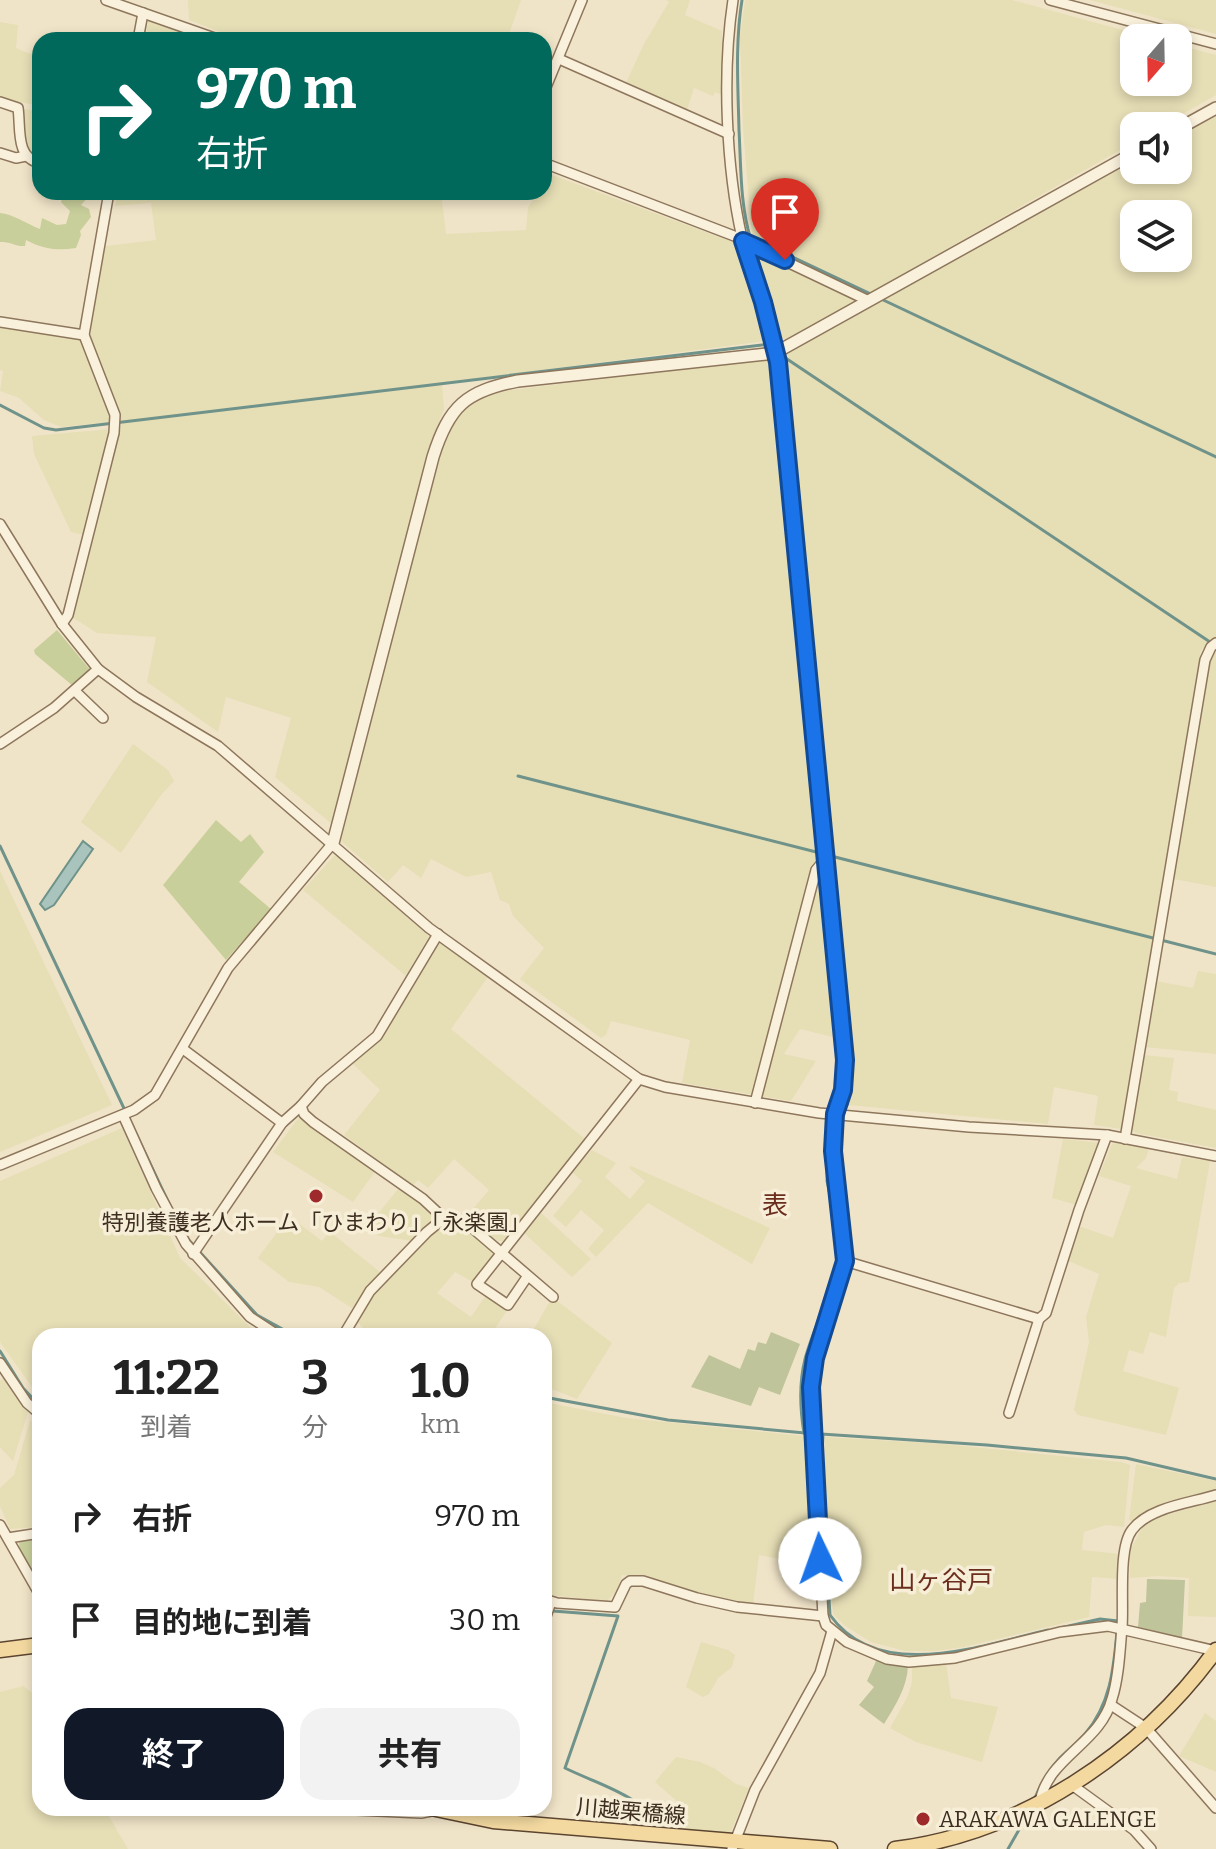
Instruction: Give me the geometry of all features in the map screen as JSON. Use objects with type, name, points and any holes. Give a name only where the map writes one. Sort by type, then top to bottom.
[{"type":"main road","points":[[0,1650],[32,1646]]},
{"type":"main road","points":[[895,1849],[966,1834],[1072,1785],[1146,1728],[1216,1651]]},
{"type":"main road","name":"川越栗橋線","points":[[493,1816],[733,1845],[830,1849]]},
{"type":"main road","points":[[966,1834],[969,1849]]},
{"type":"street","points":[[106,0],[197,32]]},
{"type":"street","points":[[552,74],[582,0]]},
{"type":"street","points":[[733,0],[728,46],[731,172],[742,240],[767,316],[778,362],[845,1060],[843,1090],[835,1114],[834,1176],[845,1261],[815,1358],[811,1387],[823,1616],[832,1631],[847,1642],[868,1652],[909,1662],[955,1658],[1060,1632],[1108,1626],[1216,1651]]},
{"type":"street","points":[[1050,0],[1216,44]]},
{"type":"street","points":[[139,32],[143,13]]},
{"type":"street","points":[[559,59],[729,134]]},
{"type":"street","points":[[0,102],[18,108],[20,143],[32,161]]},
{"type":"street","points":[[1192,121],[1216,108]]},
{"type":"street","points":[[0,153],[16,158],[26,156]]},
{"type":"street","points":[[0,1165],[123,1115],[155,1095],[228,968],[333,843],[441,429],[459,405],[477,392],[518,381],[775,353],[1120,161]]},
{"type":"street","points":[[552,166],[742,240],[869,301]]},
{"type":"street","points":[[62,624],[68,615],[114,433],[115,415],[84,335],[108,200]]},
{"type":"street","points":[[0,322],[84,335]]},
{"type":"street","points":[[0,524],[62,624],[98,669],[136,697],[218,746],[438,934],[639,1079],[665,1087],[835,1114],[956,1126],[1107,1135],[1216,1156]]},
{"type":"street","points":[[1125,1139],[1205,660],[1216,643]]},
{"type":"street","points":[[0,744],[75,691],[98,669]]},
{"type":"street","points":[[75,691],[103,718]]},
{"type":"street","points":[[755,1103],[816,870],[826,858]]},
{"type":"street","points":[[193,1254],[282,1123],[322,1082],[377,1036],[438,934]]},
{"type":"street","points":[[183,1049],[282,1123]]},
{"type":"street","points":[[527,1277],[508,1305],[477,1284],[639,1079]]},
{"type":"street","points":[[301,1106],[313,1122],[423,1199],[443,1221]]},
{"type":"street","points":[[123,1115],[156,1188],[193,1254],[250,1317],[267,1328]]},
{"type":"street","points":[[1009,1413],[1039,1319],[1046,1313],[1107,1135]]},
{"type":"street","points":[[348,1328],[370,1291],[427,1232],[449,1219],[463,1220],[553,1297]]},
{"type":"street","points":[[845,1261],[1039,1319]]},
{"type":"street","points":[[0,1363],[32,1407]]},
{"type":"street","points":[[1040,1802],[1050,1776],[1059,1764],[1091,1737],[1104,1721],[1111,1705],[1116,1686],[1125,1552],[1130,1531],[1155,1513],[1216,1495]]},
{"type":"street","points":[[0,1525],[32,1581]]},
{"type":"street","points":[[8,1538],[32,1534]]},
{"type":"street","points":[[552,1600],[615,1607],[626,1584],[643,1581],[737,1607],[823,1616]]},
{"type":"street","points":[[733,1845],[755,1790],[820,1673],[832,1631]]},
{"type":"street","points":[[1111,1705],[1146,1728],[1216,1808]]},
{"type":"street","points":[[1072,1785],[1134,1830],[1151,1849]]},
{"type":"shaded area","points":[[188,0],[521,0],[510,32],[221,32],[189,20]]},
{"type":"shaded area","points":[[666,0],[690,0],[685,15],[722,31],[722,95],[715,92],[713,96],[694,88],[687,110],[626,83],[669,2]]},
{"type":"shaded area","points":[[745,0],[1012,0],[1120,29],[1120,96],[1192,96],[1192,49],[1216,55],[1216,95],[1186,112],[1120,112],[1120,150],[787,340],[783,339],[755,249],[751,226],[740,36]]},
{"type":"shaded area","points":[[1090,0],[1216,0],[1216,34],[1192,28],[1192,24],[1179,24]]},
{"type":"shaded area","points":[[152,20],[184,32],[146,32],[148,22]]},
{"type":"shaded area","points":[[0,22],[18,25],[16,48],[32,54],[32,104],[0,98]]},
{"type":"shaded area","points":[[21,109],[32,110],[32,156],[23,143]]},
{"type":"shaded area","points":[[1216,115],[1216,637],[1201,650],[1122,1129],[1094,1125],[1098,1096],[1054,1087],[1048,1124],[849,1105],[853,1075],[786,353],[1120,169],[1120,184],[1192,184],[1192,128]]},
{"type":"shaded area","points":[[552,175],[738,244],[766,341],[442,383],[444,409],[431,441],[333,825],[275,777],[291,718],[226,697],[218,732],[147,682],[156,637],[97,633],[70,616],[122,423],[90,337],[92,306],[106,246],[156,240],[151,203],[115,206],[116,200],[442,200],[446,234],[526,230],[528,207],[533,200],[552,200]]},
{"type":"shaded area","points":[[0,325],[79,338],[104,398],[110,422],[61,427],[44,420],[19,398],[0,391],[3,371],[0,370]]},
{"type":"shaded area","points":[[768,358],[771,363],[837,1038],[800,1029],[784,1054],[816,1061],[791,1101],[682,1083],[690,1040],[611,1021],[606,1035],[601,1038],[520,979],[544,948],[513,916],[509,904],[500,900],[491,872],[466,877],[431,859],[421,878],[403,865],[388,882],[341,841],[445,433],[456,418],[471,403],[489,393]]},
{"type":"shaded area","points":[[111,429],[84,535],[71,532],[34,454],[32,436]]},
{"type":"shaded area","points":[[1216,649],[1216,887],[1174,879],[1211,654]]},
{"type":"shaded area","points":[[133,744],[168,770],[174,781],[121,853],[81,822]]},
{"type":"shaded area","points":[[335,855],[429,936],[406,976],[303,890]]},
{"type":"shaded area","points":[[0,871],[112,1105],[0,1152]]},
{"type":"shaded area","points":[[436,943],[488,977],[451,1029],[585,1139],[585,1143],[503,1241],[498,1241],[466,1217],[489,1190],[454,1159],[428,1188],[418,1180],[412,1186],[344,1135],[380,1090],[352,1063],[379,1041]]},
{"type":"shaded area","points":[[1198,971],[1216,974],[1216,1054],[1145,1047],[1156,981],[1193,988]]},
{"type":"shaded area","points":[[1144,1055],[1174,1058],[1169,1090],[1178,1092],[1177,1101],[1216,1110],[1216,1148],[1135,1133],[1132,1129]]},
{"type":"shaded area","points":[[300,1116],[376,1170],[353,1202],[273,1152]]},
{"type":"shaded area","points":[[122,1128],[180,1258],[251,1328],[32,1328],[32,1387],[0,1342],[0,1181]]},
{"type":"shaded area","points":[[1063,1139],[1101,1143],[1077,1205],[1052,1198]]},
{"type":"shaded area","points":[[1112,1144],[1149,1148],[1146,1158],[1136,1168],[1177,1179],[1182,1157],[1210,1161],[1189,1282],[1179,1283],[1174,1288],[1166,1337],[1150,1332],[1143,1354],[1129,1350],[1123,1371],[1179,1388],[1166,1435],[1078,1415],[1074,1410],[1089,1342],[1086,1317],[1099,1274],[1066,1260],[1079,1226],[1113,1238],[1131,1186],[1099,1176]]},
{"type":"shaded area","points":[[592,1150],[616,1163],[605,1177],[630,1199],[645,1181],[629,1168],[631,1166],[770,1228],[752,1264],[648,1203],[596,1257],[588,1249],[604,1230],[581,1210],[566,1227],[553,1216],[582,1181],[572,1172]]},
{"type":"shaded area","points":[[399,1188],[434,1215],[434,1219],[412,1241],[379,1236],[368,1226]]},
{"type":"shaded area","points":[[541,1213],[591,1259],[572,1277],[524,1233]]},
{"type":"shaded area","points":[[289,1216],[322,1241],[330,1232],[380,1272],[352,1308],[319,1287],[289,1282],[258,1258]]},
{"type":"shaded area","points":[[457,1224],[496,1254],[473,1282],[455,1272],[437,1293],[471,1317],[486,1295],[508,1309],[495,1328],[364,1328],[356,1321],[374,1294],[438,1228]]},
{"type":"shaded area","points":[[556,1300],[612,1343],[577,1399],[552,1389],[552,1328],[535,1328],[550,1301],[554,1304]]},
{"type":"shaded area","points":[[3,1378],[28,1412],[13,1461],[0,1447],[0,1381]]},
{"type":"shaded area","points":[[552,1404],[626,1418],[805,1436],[812,1565],[759,1555],[753,1604],[622,1575],[617,1591],[607,1601],[552,1595]]},
{"type":"shaded area","points":[[30,1421],[32,1528],[10,1529],[0,1506],[0,1488],[14,1475]]},
{"type":"shaded area","points":[[825,1437],[943,1444],[1130,1465],[1124,1527],[1106,1525],[1084,1532],[1082,1550],[1120,1554],[1119,1579],[1092,1577],[1089,1617],[935,1651],[905,1651],[871,1642],[833,1614]]},
{"type":"shaded area","points":[[1136,1464],[1216,1481],[1216,1490],[1135,1522],[1129,1520]]},
{"type":"shaded area","points":[[1216,1500],[1216,1617],[1188,1616],[1189,1578],[1130,1578],[1129,1553],[1143,1526],[1160,1517]]},
{"type":"shaded area","points":[[701,1642],[735,1655],[732,1667],[718,1678],[709,1694],[703,1697],[686,1687]]},
{"type":"shaded area","points":[[946,1663],[951,1698],[998,1707],[982,1762],[916,1742],[890,1728],[908,1696],[912,1666]]},
{"type":"shaded area","points":[[23,1686],[32,1694],[32,1816],[109,1816],[128,1849],[0,1849],[0,1692]]},
{"type":"shaded area","points":[[1205,1713],[1216,1721],[1216,1772],[1179,1756]]},
{"type":"shaded area","points":[[676,1757],[700,1762],[736,1784],[749,1788],[730,1834],[662,1828],[660,1823],[678,1802],[655,1782]]},
{"type":"green space","points":[[86,200],[81,205],[89,209],[91,217],[80,231],[76,248],[50,248],[26,240],[25,246],[0,242],[0,213],[40,229],[42,218],[57,225],[66,224],[70,211],[61,202]]},
{"type":"green space","points":[[57,630],[92,672],[73,686],[35,654],[34,650]]},
{"type":"green space","points":[[216,820],[241,842],[250,834],[264,852],[239,882],[271,909],[226,960],[163,885]]},
{"type":"green space","points":[[771,1332],[800,1344],[780,1395],[759,1387],[751,1406],[691,1387],[709,1355],[740,1369],[748,1349],[755,1351],[758,1342],[766,1344]]},
{"type":"green space","points":[[32,1538],[32,1569],[20,1549],[19,1539]]},
{"type":"green space","points":[[1147,1579],[1185,1580],[1182,1638],[1138,1627],[1140,1603],[1146,1602]]},
{"type":"green space","points":[[877,1659],[908,1666],[903,1689],[884,1724],[859,1705],[874,1687],[867,1681]]},
{"type":"water","points":[[83,841],[93,849],[54,905],[45,910],[40,904]]},
{"type":"waterway","points":[[742,0],[738,48],[739,130],[743,200],[751,240]]},
{"type":"waterway","points":[[750,237],[873,295]]},
{"type":"waterway","points":[[753,248],[768,302]]},
{"type":"waterway","points":[[879,298],[1216,457]]},
{"type":"waterway","points":[[770,309],[779,345]]},
{"type":"waterway","points":[[0,405],[44,428],[56,430],[771,344]]},
{"type":"waterway","points":[[782,352],[851,1076],[847,1105],[841,1109]]},
{"type":"waterway","points":[[784,357],[1213,644]]},
{"type":"waterway","points":[[518,776],[824,854]]},
{"type":"waterway","points":[[0,846],[172,1210]]},
{"type":"waterway","points":[[831,856],[1216,954]]},
{"type":"waterway","points":[[828,1118],[827,1181],[837,1228]]},
{"type":"waterway","points":[[187,1238],[257,1315],[281,1328]]},
{"type":"waterway","points":[[804,1433],[801,1396],[803,1368],[840,1252]]},
{"type":"waterway","points":[[0,1351],[32,1398]]},
{"type":"waterway","points":[[552,1398],[668,1420],[805,1433]]},
{"type":"waterway","points":[[821,1434],[1126,1458],[1216,1479]]},
{"type":"waterway","points":[[823,1435],[821,1475],[830,1615],[851,1636],[875,1649],[903,1654],[933,1654],[993,1644],[1048,1630]]},
{"type":"waterway","points":[[552,1610],[618,1616],[565,1768],[632,1800],[644,1808],[661,1831]]},
{"type":"waterway","points":[[1047,1775],[1085,1734],[1107,1695],[1118,1621],[1100,1619],[1060,1628]]},
{"type":"waterway","points":[[1034,1800],[1041,1785]]},
{"type":"waterway","points":[[1008,1849],[1028,1814]]},
{"type":"place","name":"特別養護老人ホーム「ひまわり」「永楽園」","points":[[316,1196]]},
{"type":"place","name":"ARAKAWA GALENGE","points":[[923,1819]]},
{"type":"district","name":"表","points":[[775,1205]]},
{"type":"district","name":"山ヶ谷戸","points":[[941,1580]]},
{"type":"route","points":[[785,260],[743,241],[771,329],[778,362],[845,1060],[843,1090],[835,1114],[833,1151],[845,1261],[815,1358],[811,1387],[820,1559]]}]
